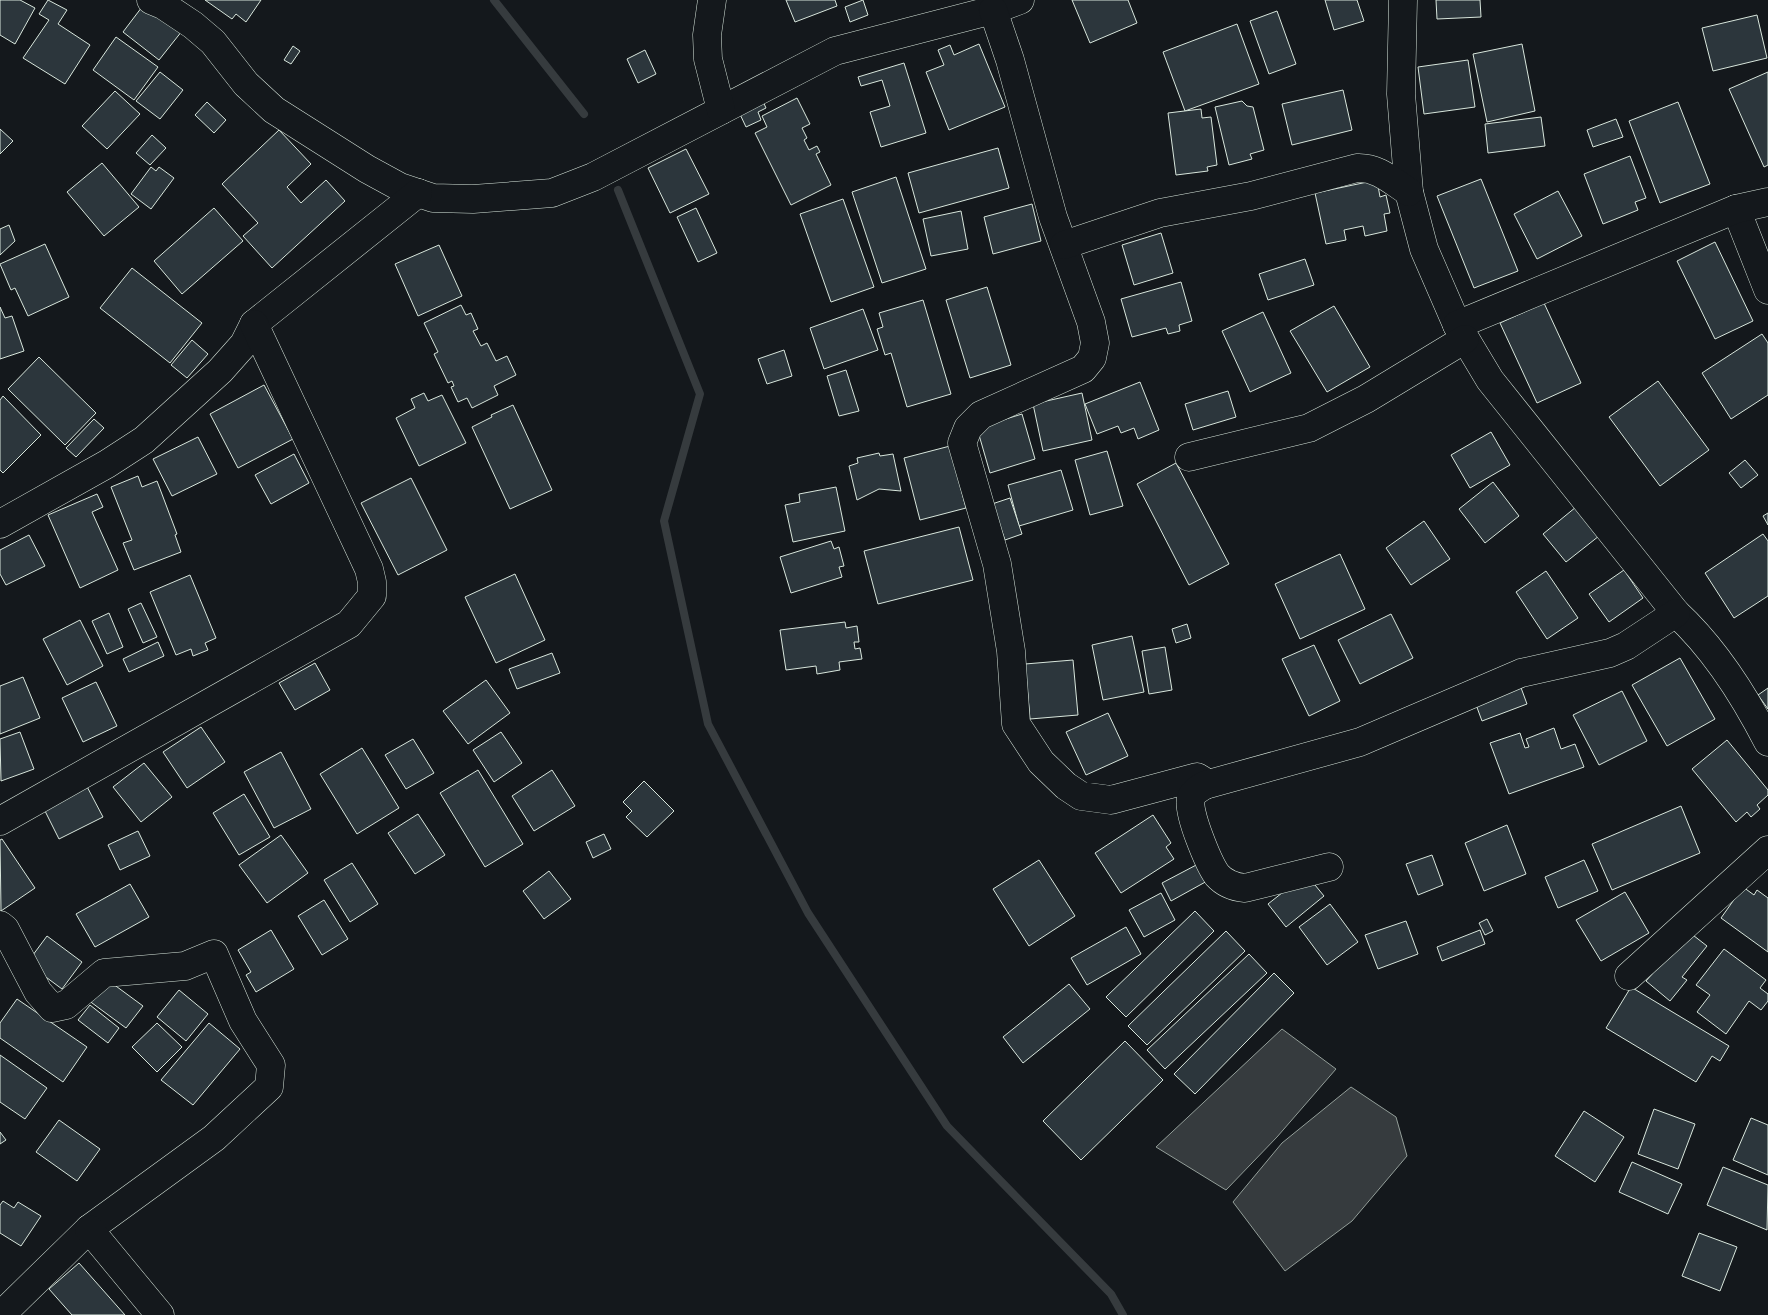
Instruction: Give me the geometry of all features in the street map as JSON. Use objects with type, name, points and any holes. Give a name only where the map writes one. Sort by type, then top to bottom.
[{"type":"street","points":[[151,0],[163,5],[193,25],[213,42],[246,84],[274,110],[366,169],[400,186],[433,198],[473,199],[552,193],[592,177],[834,51],[993,10],[1020,0]]},
{"type":"street","points":[[712,0],[707,35],[708,59],[721,110]]},
{"type":"street","points":[[1403,0],[1401,94],[1409,192],[1424,249],[1461,332],[1490,380],[1676,613],[1695,630],[1729,676],[1754,715],[1768,742]]},
{"type":"street","points":[[993,10],[1010,60],[1048,201],[1091,322],[1095,342],[1092,358],[1083,369],[980,415],[968,428],[962,443],[997,564],[1010,651],[1016,724],[1041,762],[1066,786],[1081,796],[1111,800],[1197,777],[1205,785]]},
{"type":"street","points":[[1064,245],[1160,213],[1251,196],[1357,168],[1368,168],[1378,171],[1409,192]]},
{"type":"street","points":[[0,524],[107,464],[144,440],[220,371],[244,344],[254,324],[418,193]]},
{"type":"street","points":[[1189,457],[1309,428],[1366,399],[1461,332],[1736,209],[1768,202]]},
{"type":"street","points":[[1736,209],[1768,290]]},
{"type":"street","points":[[0,821],[348,624],[372,596],[372,582],[369,569],[254,324]]},
{"type":"street","points":[[1329,867],[1245,888],[1232,886],[1217,875],[1196,830],[1192,818],[1191,798],[1199,788],[1205,785],[1360,742],[1521,673],[1610,654],[1626,646],[1676,613]]},
{"type":"street","points":[[1629,976],[1768,850]]},
{"type":"street","points":[[0,925],[4,929],[38,992],[52,1008],[66,1005],[104,973],[185,966],[214,954],[244,1021],[271,1065],[269,1087],[214,1138],[89,1229],[1,1315]]},
{"type":"street","points":[[89,1229],[160,1315]]},
{"type":"shaded area","points":[[1282,1029],[1336,1069],[1277,1137],[1226,1190],[1156,1147]]},
{"type":"shaded area","points":[[1351,1087],[1396,1117],[1407,1156],[1352,1221],[1285,1271],[1233,1202],[1282,1143]]},
{"type":"building","points":[[0,0],[20,0],[35,8],[15,44],[0,35]]},
{"type":"building","points":[[48,0],[67,10],[58,24],[90,45],[65,84],[23,58],[49,20],[39,14]]},
{"type":"building","points":[[205,0],[261,0],[246,22],[236,14],[232,19]]},
{"type":"building","points":[[786,0],[835,0],[837,6],[795,22]]},
{"type":"building","points":[[863,0],[868,15],[850,22],[845,7]]},
{"type":"building","points":[[1072,0],[1128,0],[1137,23],[1090,43]]},
{"type":"building","points":[[1325,0],[1357,0],[1364,21],[1334,30]]},
{"type":"building","points":[[1436,0],[1480,0],[1481,17],[1437,19]]},
{"type":"building","points":[[145,3],[182,31],[159,60],[123,32]]},
{"type":"building","points":[[1277,11],[1296,64],[1269,74],[1250,21]]},
{"type":"building","points":[[1757,15],[1767,58],[1713,71],[1702,28]]},
{"type":"building","points":[[1237,24],[1259,84],[1185,111],[1163,52]]},
{"type":"building","points":[[116,37],[158,67],[134,100],[93,70]]},
{"type":"building","points":[[979,44],[1005,107],[949,130],[926,72],[944,65],[938,50],[950,45],[954,55]]},
{"type":"building","points":[[1522,44],[1535,111],[1487,122],[1473,54]]},
{"type":"building","points":[[293,46],[300,51],[291,64],[284,60]]},
{"type":"building","points":[[645,50],[656,74],[638,83],[627,59]]},
{"type":"building","points":[[1468,60],[1475,107],[1424,114],[1418,67]]},
{"type":"building","points":[[904,63],[926,133],[881,147],[870,112],[890,106],[882,80],[861,86],[858,77]]},
{"type":"building","points":[[160,72],[183,90],[160,119],[136,101]]},
{"type":"building","points":[[1768,72],[1768,165],[1764,167],[1729,89]]},
{"type":"building","points":[[1343,90],[1352,130],[1292,145],[1282,104]]},
{"type":"building","points":[[115,91],[140,114],[107,149],[82,126]]},
{"type":"building","points":[[797,98],[810,124],[802,128],[807,138],[804,140],[809,150],[817,146],[820,152],[816,154],[831,185],[791,205],[755,133],[767,127],[762,116]]},
{"type":"building","points":[[762,99],[766,108],[758,112],[761,120],[746,127],[738,110]]},
{"type":"building","points":[[1242,101],[1247,106],[1253,107],[1264,150],[1250,154],[1252,159],[1229,165],[1215,107]]},
{"type":"building","points":[[207,102],[226,120],[214,133],[195,115]]},
{"type":"building","points":[[1678,102],[1710,184],[1660,203],[1629,121]]},
{"type":"building","points":[[1201,109],[1202,118],[1211,117],[1217,165],[1207,167],[1208,171],[1176,175],[1168,113]]},
{"type":"building","points":[[1541,117],[1545,146],[1488,153],[1485,124]]},
{"type":"building","points":[[1616,119],[1623,137],[1593,147],[1587,130]]},
{"type":"building","points":[[0,129],[13,141],[0,154]]},
{"type":"building","points":[[279,130],[311,164],[287,187],[301,203],[326,180],[345,201],[272,268],[243,236],[258,223],[222,184]]},
{"type":"building","points":[[152,135],[166,148],[150,165],[136,153]]},
{"type":"building","points":[[998,148],[1009,188],[919,213],[908,173]]},
{"type":"building","points":[[686,149],[709,194],[670,213],[648,168]]},
{"type":"building","points":[[1630,156],[1646,198],[1635,202],[1638,210],[1603,224],[1584,174]]},
{"type":"building","points":[[102,163],[139,207],[104,236],[67,192]]},
{"type":"building","points":[[151,167],[156,171],[159,167],[174,178],[151,209],[131,194]]},
{"type":"building","points":[[896,177],[926,269],[882,283],[852,192]]},
{"type":"building","points":[[1481,179],[1518,271],[1474,288],[1437,196]]},
{"type":"building","points":[[1377,180],[1380,197],[1386,195],[1390,213],[1384,214],[1387,231],[1365,236],[1363,226],[1344,230],[1346,240],[1326,244],[1315,193]]},
{"type":"building","points":[[1558,191],[1582,236],[1537,259],[1514,214]]},
{"type":"building","points":[[843,199],[874,287],[831,302],[800,214]]},
{"type":"building","points":[[1032,204],[1041,241],[993,254],[984,217]]},
{"type":"building","points":[[214,208],[243,241],[182,294],[154,261]]},
{"type":"building","points":[[696,208],[717,253],[698,262],[677,217]]},
{"type":"building","points":[[961,211],[968,249],[931,256],[923,219]]},
{"type":"building","points":[[9,225],[15,241],[0,255],[0,229]]},
{"type":"building","points":[[1161,233],[1173,273],[1134,285],[1122,245]]},
{"type":"building","points":[[1715,242],[1753,321],[1715,339],[1677,261]]},
{"type":"building","points":[[45,244],[69,297],[28,316],[15,288],[11,290],[0,264]]},
{"type":"building","points":[[439,245],[462,296],[418,316],[395,264]]},
{"type":"building","points":[[1305,259],[1314,285],[1268,300],[1259,274]]},
{"type":"building","points":[[132,268],[202,323],[170,363],[100,308]]},
{"type":"building","points":[[1181,282],[1192,321],[1179,325],[1180,331],[1168,334],[1166,328],[1132,337],[1121,299]]},
{"type":"building","points":[[987,287],[1011,365],[970,378],[946,300]]},
{"type":"building","points":[[923,300],[951,394],[907,407],[891,353],[885,355],[877,329],[883,327],[879,313]]},
{"type":"building","points":[[1544,303],[1581,383],[1537,403],[1500,323]]},
{"type":"building","points":[[461,305],[466,315],[471,313],[478,329],[473,331],[481,346],[487,343],[496,361],[507,356],[516,375],[494,386],[498,395],[472,408],[467,398],[458,402],[451,387],[454,386],[452,381],[448,383],[434,354],[438,352],[424,323]]},
{"type":"building","points":[[1334,306],[1370,367],[1327,392],[1290,331]]},
{"type":"building","points":[[0,307],[5,318],[12,316],[24,351],[0,359]]},
{"type":"building","points":[[863,309],[878,350],[824,369],[810,328]]},
{"type":"building","points":[[1263,312],[1291,373],[1250,392],[1222,331]]},
{"type":"building","points":[[1762,334],[1768,343],[1768,395],[1731,419],[1702,373]]},
{"type":"building","points":[[192,340],[208,354],[187,378],[171,365]]},
{"type":"building","points":[[784,350],[792,376],[767,384],[758,359]]},
{"type":"building","points":[[39,357],[96,413],[65,445],[8,389]]},
{"type":"building","points":[[846,370],[859,411],[839,416],[827,376]]},
{"type":"building","points":[[1658,381],[1709,450],[1660,486],[1609,417]]},
{"type":"building","points":[[1140,382],[1159,430],[1138,439],[1134,428],[1121,433],[1118,426],[1097,434],[1085,404]]},
{"type":"building","points":[[264,385],[293,439],[238,468],[210,414]]},
{"type":"building","points":[[1228,391],[1236,417],[1193,430],[1185,404]]},
{"type":"building","points":[[424,393],[428,401],[442,395],[466,443],[419,466],[396,418],[415,408],[411,399]]},
{"type":"building","points":[[1082,393],[1092,440],[1043,451],[1033,404]]},
{"type":"building","points":[[3,396],[41,435],[3,473],[0,470],[0,400]]},
{"type":"building","points":[[513,405],[552,490],[510,509],[472,427],[492,417],[491,415]]},
{"type":"building","points":[[1022,414],[1035,459],[990,473],[977,428]]},
{"type":"building","points":[[94,419],[104,428],[76,457],[66,448]]},
{"type":"building","points":[[1491,432],[1510,465],[1470,488],[1451,455]]},
{"type":"building","points":[[198,437],[217,474],[172,496],[153,459]]},
{"type":"building","points":[[950,446],[966,508],[920,520],[904,458]]},
{"type":"building","points":[[1107,451],[1123,506],[1090,515],[1075,460]]},
{"type":"building","points":[[879,453],[880,456],[893,454],[901,491],[879,489],[857,500],[849,466],[858,463],[857,458]]},
{"type":"building","points":[[294,454],[309,483],[271,504],[255,475]]},
{"type":"building","points":[[1745,460],[1758,475],[1741,488],[1729,473]]},
{"type":"building","points":[[1176,463],[1229,564],[1189,585],[1137,484]]},
{"type":"building","points":[[1061,470],[1073,510],[1019,526],[1008,485]]},
{"type":"building","points":[[138,476],[142,487],[157,481],[177,534],[175,535],[181,552],[134,570],[123,543],[132,540],[111,487]]},
{"type":"building","points":[[411,478],[447,550],[398,575],[361,503]]},
{"type":"building","points":[[1493,482],[1519,516],[1485,543],[1459,509]]},
{"type":"building","points":[[836,487],[845,531],[793,542],[785,505],[800,502],[799,494]]},
{"type":"building","points":[[97,494],[103,507],[92,512],[118,570],[80,588],[48,515]]},
{"type":"building","points":[[1010,498],[1022,534],[1005,540],[992,504]]},
{"type":"building","points":[[1576,507],[1599,536],[1566,562],[1543,534]]},
{"type":"building","points":[[1768,513],[1768,525],[1763,516]]},
{"type":"building","points":[[1424,521],[1450,559],[1411,585],[1386,548]]},
{"type":"building","points":[[959,527],[973,580],[878,604],[864,551]]},
{"type":"building","points":[[1763,534],[1768,541],[1768,596],[1734,618],[1705,573]]},
{"type":"building","points":[[29,535],[45,566],[6,585],[0,574],[0,550]]},
{"type":"building","points":[[831,541],[834,549],[839,547],[844,566],[839,567],[842,577],[791,593],[780,557]]},
{"type":"building","points":[[1340,554],[1365,609],[1300,639],[1275,584]]},
{"type":"building","points":[[1624,570],[1643,598],[1609,622],[1589,594]]},
{"type":"building","points":[[1546,571],[1578,618],[1547,639],[1516,592]]},
{"type":"building","points":[[515,574],[545,640],[496,663],[465,597]]},
{"type":"building","points":[[190,575],[216,638],[205,643],[208,650],[193,656],[191,649],[176,655],[150,592]]},
{"type":"building","points":[[141,603],[157,637],[143,643],[128,609]]},
{"type":"building","points":[[109,613],[123,647],[107,654],[92,621]]},
{"type":"building","points":[[1391,614],[1413,658],[1360,684],[1338,640]]},
{"type":"building","points":[[80,620],[103,666],[67,685],[43,639]]},
{"type":"building","points":[[845,622],[846,628],[857,626],[859,642],[854,642],[855,649],[860,648],[862,659],[839,662],[840,670],[817,674],[816,666],[786,670],[780,630]]},
{"type":"building","points":[[1187,624],[1191,638],[1176,643],[1172,629]]},
{"type":"building","points":[[1132,636],[1144,692],[1103,700],[1092,645]]},
{"type":"building","points":[[158,642],[164,656],[129,672],[123,659]]},
{"type":"building","points":[[1314,645],[1340,701],[1309,716],[1282,659]]},
{"type":"building","points":[[1165,647],[1172,690],[1149,694],[1142,651]]},
{"type":"building","points":[[552,653],[560,673],[517,689],[509,669]]},
{"type":"building","points":[[1680,658],[1715,719],[1667,746],[1632,685]]},
{"type":"building","points":[[1073,660],[1078,715],[1030,719],[1025,664]]},
{"type":"building","points":[[315,663],[330,690],[295,710],[279,683]]},
{"type":"building","points":[[23,677],[40,718],[0,734],[0,686]]},
{"type":"building","points":[[486,680],[510,713],[468,744],[443,711]]},
{"type":"building","points":[[96,682],[117,726],[83,742],[62,698]]},
{"type":"building","points":[[1520,685],[1527,704],[1482,721],[1475,702]]},
{"type":"building","points":[[1768,688],[1768,709],[1758,695]]},
{"type":"building","points":[[1622,691],[1647,741],[1599,765],[1573,715]]},
{"type":"building","points":[[1108,713],[1128,756],[1086,775],[1066,732]]},
{"type":"building","points":[[201,727],[225,762],[187,788],[163,752]]},
{"type":"building","points":[[1554,728],[1561,749],[1575,744],[1584,767],[1509,794],[1490,743],[1520,733],[1525,748],[1529,747],[1526,739]]},
{"type":"building","points":[[20,732],[34,769],[1,781],[0,739]]},
{"type":"building","points":[[501,732],[522,763],[494,782],[473,750]]},
{"type":"building","points":[[413,739],[434,773],[406,789],[385,755]]},
{"type":"building","points":[[1727,740],[1768,790],[1768,795],[1757,805],[1760,809],[1751,817],[1747,812],[1736,822],[1692,769]]},
{"type":"building","points":[[362,748],[399,808],[357,834],[320,774]]},
{"type":"building","points":[[281,752],[311,809],[274,828],[244,772]]},
{"type":"building","points":[[144,763],[172,797],[141,822],[113,787]]},
{"type":"building","points":[[478,770],[523,844],[485,867],[440,793]]},
{"type":"building","points":[[552,770],[575,806],[534,831],[512,796]]},
{"type":"building","points":[[83,779],[103,817],[59,839],[40,801]]},
{"type":"building","points":[[644,781],[674,811],[647,837],[626,817],[632,811],[623,802]]},
{"type":"building","points":[[244,794],[270,837],[239,855],[213,813]]},
{"type":"building","points":[[1681,806],[1700,853],[1612,890],[1592,844]]},
{"type":"building","points":[[418,814],[445,855],[415,874],[388,833]]},
{"type":"building","points":[[1153,815],[1171,843],[1166,847],[1174,859],[1121,893],[1095,853]]},
{"type":"building","points":[[1507,825],[1526,874],[1484,891],[1465,843]]},
{"type":"building","points":[[138,831],[150,856],[120,870],[108,845]]},
{"type":"building","points":[[604,834],[611,849],[593,858],[586,842]]},
{"type":"building","points":[[281,835],[308,873],[267,903],[239,865]]},
{"type":"building","points":[[2,839],[35,888],[1,911],[0,840]]},
{"type":"building","points":[[1432,855],[1443,885],[1418,895],[1406,864]]},
{"type":"building","points":[[1039,860],[1075,916],[1029,946],[993,889]]},
{"type":"building","points":[[1584,860],[1598,891],[1558,908],[1545,877]]},
{"type":"building","points":[[352,863],[378,904],[350,922],[324,880]]},
{"type":"building","points":[[1200,863],[1209,880],[1171,901],[1162,883]]},
{"type":"building","points":[[549,871],[571,899],[544,919],[523,891]]},
{"type":"building","points":[[1306,874],[1324,896],[1286,927],[1268,904]]},
{"type":"building","points":[[130,884],[149,917],[95,947],[76,914]]},
{"type":"building","points":[[1743,887],[1754,895],[1757,890],[1768,898],[1768,952],[1721,918]]},
{"type":"building","points":[[1625,892],[1649,933],[1601,961],[1576,920]]},
{"type":"building","points":[[1161,893],[1175,920],[1144,937],[1129,910]]},
{"type":"building","points":[[324,900],[348,939],[322,955],[298,916]]},
{"type":"building","points":[[1330,904],[1358,942],[1327,965],[1299,927]]},
{"type":"building","points":[[1195,911],[1214,931],[1126,1017],[1106,997]]},
{"type":"building","points":[[1487,919],[1493,931],[1485,935],[1479,923]]},
{"type":"building","points":[[1406,921],[1418,954],[1378,969],[1365,935]]},
{"type":"building","points":[[1126,927],[1141,954],[1087,985],[1071,958]]},
{"type":"building","points":[[271,930],[294,969],[256,992],[246,975],[251,972],[238,950]]},
{"type":"building","points":[[1480,930],[1485,944],[1442,961],[1437,947]]},
{"type":"building","points":[[1226,931],[1245,951],[1147,1045],[1128,1026]]},
{"type":"building","points":[[1689,932],[1707,946],[1682,977],[1687,980],[1670,1001],[1646,981]]},
{"type":"building","points":[[47,936],[82,962],[62,989],[27,963]]},
{"type":"building","points":[[1724,949],[1766,980],[1760,988],[1768,994],[1768,1001],[1761,1010],[1749,1001],[1726,1034],[1697,1012],[1710,995],[1696,985]]},
{"type":"building","points":[[1249,954],[1267,973],[1165,1069],[1147,1050]]},
{"type":"building","points":[[1274,973],[1294,993],[1195,1094],[1174,1074]]},
{"type":"building","points":[[105,978],[143,1006],[126,1028],[88,1000]]},
{"type":"building","points":[[1069,984],[1090,1009],[1023,1063],[1003,1037]]},
{"type":"building","points":[[1631,987],[1729,1046],[1720,1061],[1712,1056],[1696,1082],[1606,1028]]},
{"type":"building","points":[[179,990],[208,1014],[186,1041],[157,1017]]},
{"type":"building","points":[[17,999],[87,1047],[63,1082],[0,1038],[0,1023]]},
{"type":"building","points":[[90,1005],[119,1028],[108,1043],[78,1020]]},
{"type":"building","points":[[157,1023],[182,1047],[157,1072],[132,1047]]},
{"type":"building","points":[[209,1023],[240,1049],[193,1105],[161,1080]]},
{"type":"building","points":[[1125,1041],[1163,1080],[1081,1160],[1043,1121]]},
{"type":"building","points":[[0,1055],[47,1088],[25,1119],[0,1102]]},
{"type":"building","points":[[1654,1109],[1695,1124],[1678,1169],[1638,1154]]},
{"type":"building","points":[[1584,1111],[1624,1137],[1595,1182],[1555,1156]]},
{"type":"building","points":[[1751,1118],[1768,1125],[1768,1175],[1733,1160]]},
{"type":"building","points":[[59,1120],[100,1149],[77,1181],[36,1152]]},
{"type":"building","points":[[0,1132],[6,1140],[0,1144]]},
{"type":"building","points":[[1632,1162],[1682,1184],[1668,1214],[1619,1192]]},
{"type":"building","points":[[1723,1167],[1768,1185],[1767,1230],[1707,1205]]},
{"type":"building","points":[[3,1201],[14,1208],[18,1202],[41,1216],[21,1246],[0,1233],[0,1205]]},
{"type":"building","points":[[1699,1233],[1737,1247],[1720,1291],[1682,1276]]},
{"type":"building","points":[[79,1263],[125,1315],[72,1315],[49,1289]]},
{"type":"waterway","points":[[494,0],[584,114]]},
{"type":"waterway","points":[[618,190],[700,394],[664,521],[708,724],[808,913],[947,1126],[1111,1294],[1123,1315]]}]
